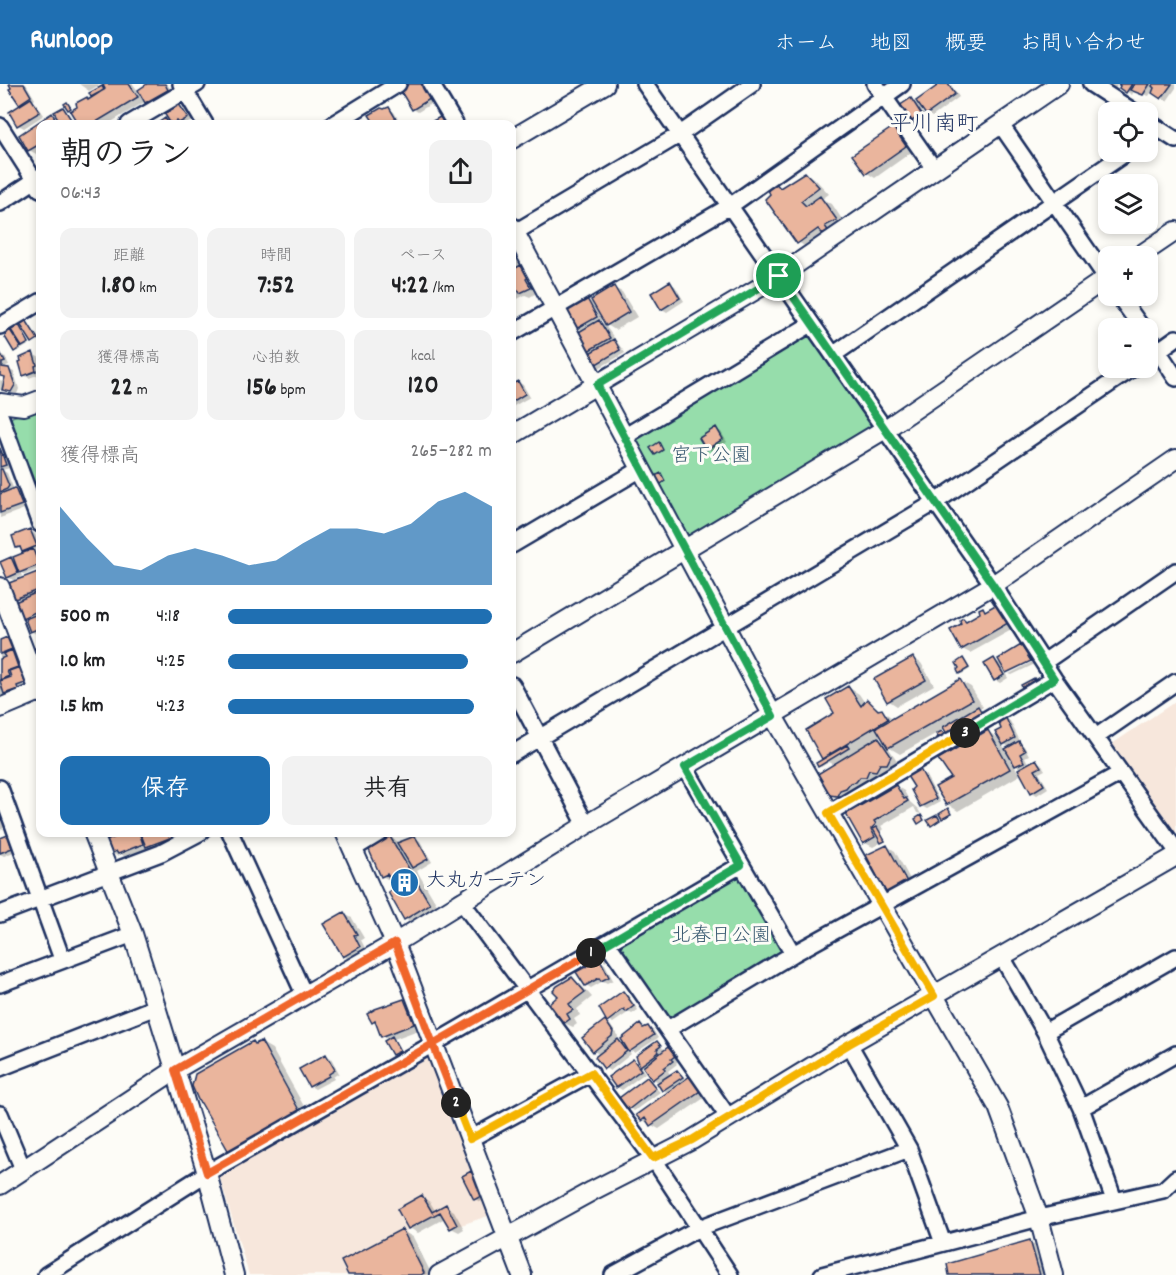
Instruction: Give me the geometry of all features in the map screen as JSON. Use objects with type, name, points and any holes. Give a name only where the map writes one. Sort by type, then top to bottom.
[{"type":"street","points":[[340,120],[398,84]]},
{"type":"street","points":[[431,84],[453,120]]},
{"type":"street","points":[[516,137],[605,84]]},
{"type":"street","points":[[645,84],[993,585],[1054,679],[1176,850]]},
{"type":"street","points":[[516,229],[679,135],[752,84]]},
{"type":"street","points":[[516,331],[730,206],[880,90],[902,84]]},
{"type":"street","points":[[516,433],[779,276],[1059,84]]},
{"type":"street","points":[[1091,84],[1119,102]]},
{"type":"street","points":[[135,120],[188,86],[203,120]]},
{"type":"street","points":[[880,90],[934,170]]},
{"type":"street","points":[[1001,125],[1098,264]]},
{"type":"street","points":[[0,126],[36,178]]},
{"type":"street","points":[[1158,133],[1176,140]]},
{"type":"street","points":[[833,355],[1112,162]]},
{"type":"street","points":[[0,203],[36,184]]},
{"type":"street","points":[[1154,246],[1176,231]]},
{"type":"street","points":[[516,238],[556,308],[773,716],[998,1107],[1039,1218],[1054,1275]]},
{"type":"street","points":[[516,651],[885,429],[1098,285]]},
{"type":"street","points":[[2,320],[36,304]]},
{"type":"street","points":[[624,437],[811,324]]},
{"type":"street","points":[[1158,351],[1176,338]]},
{"type":"street","points":[[1158,359],[1176,378]]},
{"type":"street","points":[[516,752],[934,503],[1118,378]]},
{"type":"street","points":[[0,403],[24,405],[36,401]]},
{"type":"street","points":[[0,415],[36,513]]},
{"type":"street","points":[[0,1185],[175,1070],[395,943],[586,825],[993,585],[1176,459]]},
{"type":"street","points":[[516,543],[641,469]]},
{"type":"street","points":[[1044,662],[1176,571]]},
{"type":"street","points":[[0,587],[36,682]]},
{"type":"street","points":[[828,813],[1054,679]]},
{"type":"street","points":[[1096,737],[1176,682]]},
{"type":"street","points":[[516,693],[586,825]]},
{"type":"street","points":[[0,708],[36,694]]},
{"type":"street","points":[[685,767],[793,954]]},
{"type":"street","points":[[668,1029],[793,954],[1121,773]]},
{"type":"street","points":[[0,788],[62,959]]},
{"type":"street","points":[[0,831],[15,826]]},
{"type":"street","points":[[95,837],[133,934],[207,1173],[229,1273]]},
{"type":"street","points":[[0,914],[161,853],[191,837]]},
{"type":"street","points":[[232,837],[304,994]]},
{"type":"street","points":[[349,841],[395,943],[522,1275]]},
{"type":"street","points":[[439,1275],[653,1158],[692,1140],[849,1044],[1176,856]]},
{"type":"street","points":[[46,1275],[207,1173],[608,944],[741,865]]},
{"type":"street","points":[[461,901],[653,1158],[730,1275]]},
{"type":"street","points":[[0,984],[133,934]]},
{"type":"street","points":[[608,944],[729,1118]]},
{"type":"street","points":[[1002,957],[1045,1032],[1082,1108],[1114,1200]]},
{"type":"street","points":[[1045,1032],[1176,957]]},
{"type":"street","points":[[0,1068],[156,1008]]},
{"type":"street","points":[[849,1044],[909,1149],[943,1243]]},
{"type":"street","points":[[1082,1108],[1176,1054]]},
{"type":"street","points":[[470,1139],[591,1073]]},
{"type":"street","points":[[0,1114],[23,1169]]},
{"type":"street","points":[[614,1275],[699,1228],[909,1149]]},
{"type":"street","points":[[822,1275],[873,1269],[943,1243],[1039,1218],[1163,1190],[1176,1178]]},
{"type":"shaded area","points":[[1176,701],[1176,838],[1112,744]]},
{"type":"shaded area","points":[[429,1056],[491,1215],[449,1229],[439,1213],[406,1231],[427,1274],[425,1275],[249,1275],[220,1173]]},
{"type":"green space","name":"宮下公園","points":[[807,333],[813,335],[873,423],[871,430],[690,538],[685,535],[633,440]]},
{"type":"green space","points":[[36,408],[36,482],[31,484],[8,424],[12,417]]},
{"type":"green space","name":"北春日公園","points":[[734,874],[741,875],[785,952],[673,1019],[666,1017],[619,947],[619,943]]},
{"type":"building","points":[[9,84],[24,84],[31,96],[19,104],[9,89],[11,88]]},
{"type":"building","points":[[129,84],[138,97],[100,120],[76,120],[70,111],[77,107],[76,103],[87,97],[88,100],[105,89],[103,85]]},
{"type":"building","points":[[147,84],[165,84],[168,90],[145,103],[138,90]]},
{"type":"building","points":[[409,84],[423,84],[430,99],[412,110],[400,90]]},
{"type":"building","points":[[940,84],[948,84],[955,94],[926,115],[916,101]]},
{"type":"building","points":[[1118,84],[1132,84],[1126,93],[1119,88]]},
{"type":"building","points":[[1134,84],[1150,84],[1143,95],[1130,90]]},
{"type":"building","points":[[1153,84],[1172,84],[1161,99],[1152,93]]},
{"type":"building","points":[[102,86],[104,90],[91,97],[89,93]]},
{"type":"building","points":[[31,98],[40,112],[17,126],[9,112]]},
{"type":"building","points":[[911,98],[922,115],[907,124],[896,108]]},
{"type":"building","points":[[67,102],[71,108],[68,110],[64,104]]},
{"type":"building","points":[[179,104],[188,118],[168,120],[164,113]]},
{"type":"building","points":[[63,107],[71,120],[59,120],[54,112]]},
{"type":"building","points":[[389,107],[397,120],[372,120],[369,115],[381,108]]},
{"type":"building","points":[[52,113],[56,120],[42,120]]},
{"type":"building","points":[[36,124],[36,146],[28,151],[19,135]]},
{"type":"building","points":[[893,127],[906,146],[866,174],[852,155]]},
{"type":"building","points":[[805,172],[819,187],[801,201],[806,206],[820,196],[837,220],[825,226],[829,232],[822,233],[818,229],[797,244],[765,199],[770,194],[766,186],[774,181],[780,188]]},
{"type":"building","points":[[521,265],[529,277],[526,279],[531,288],[520,293],[518,290],[516,291],[516,268]]},
{"type":"building","points":[[670,281],[680,298],[661,310],[651,293]]},
{"type":"building","points":[[614,286],[629,312],[606,326],[591,300]]},
{"type":"building","points":[[585,295],[597,317],[576,329],[564,308]]},
{"type":"building","points":[[26,320],[36,336],[36,340],[32,343],[20,324]]},
{"type":"building","points":[[599,320],[610,338],[588,351],[577,333]]},
{"type":"building","points":[[19,325],[29,343],[22,347],[11,330]]},
{"type":"building","points":[[10,330],[21,347],[14,352],[5,337],[6,332]]},
{"type":"building","points":[[614,339],[620,350],[593,366],[586,355]]},
{"type":"building","points":[[0,352],[5,362],[2,363],[2,367],[9,368],[15,385],[11,392],[2,390],[5,377],[0,376]]},
{"type":"building","points":[[33,352],[36,371],[23,376],[20,358]]},
{"type":"building","points":[[518,381],[525,394],[516,400],[516,382]]},
{"type":"building","points":[[716,427],[723,439],[706,450],[699,438]]},
{"type":"building","points":[[659,442],[663,450],[655,455],[650,448]]},
{"type":"building","points":[[0,448],[6,465],[0,467]]},
{"type":"building","points":[[0,469],[9,486],[0,492]]},
{"type":"building","points":[[661,473],[665,481],[658,486],[653,477]]},
{"type":"building","points":[[15,488],[22,505],[0,513],[0,494]]},
{"type":"building","points":[[30,529],[36,546],[22,552],[20,547],[16,548],[12,536]]},
{"type":"building","points":[[33,549],[36,566],[19,573],[13,557]]},
{"type":"building","points":[[11,557],[18,573],[7,578],[0,562]]},
{"type":"building","points":[[36,573],[36,591],[15,599],[9,583]]},
{"type":"building","points":[[36,593],[36,612],[22,618],[15,602]]},
{"type":"building","points":[[997,604],[1008,623],[961,650],[950,630],[961,624],[960,620],[963,618],[966,621],[980,613],[979,609],[983,607],[985,611]]},
{"type":"building","points":[[36,615],[36,630],[30,632],[25,619]]},
{"type":"building","points":[[7,637],[12,649],[0,654],[0,640]]},
{"type":"building","points":[[1021,645],[1031,661],[1006,673],[998,659]]},
{"type":"building","points":[[12,650],[18,667],[7,671],[9,676],[0,680],[0,659],[5,657],[3,654]]},
{"type":"building","points":[[913,657],[926,680],[887,702],[874,679]]},
{"type":"building","points":[[963,658],[969,668],[959,674],[956,663]]},
{"type":"building","points":[[994,658],[1004,675],[994,681],[984,664]]},
{"type":"building","points":[[20,667],[25,683],[17,686],[18,689],[4,694],[0,681],[11,677],[9,671]]},
{"type":"building","points":[[1034,678],[1035,681],[1023,689],[1021,685]]},
{"type":"building","points":[[960,679],[972,700],[888,748],[876,728]]},
{"type":"building","points":[[848,686],[861,706],[867,699],[878,710],[882,709],[888,719],[822,759],[806,730],[834,713],[826,699]]},
{"type":"building","points":[[978,706],[982,713],[947,734],[943,727]]},
{"type":"building","points":[[1005,716],[1015,738],[1003,745],[995,732],[1001,729],[998,721]]},
{"type":"building","points":[[988,730],[1010,769],[946,805],[935,787],[951,778],[938,759]]},
{"type":"building","points":[[942,731],[945,735],[939,739],[936,734]]},
{"type":"building","points":[[878,737],[891,756],[887,764],[880,764],[876,771],[869,770],[866,777],[860,777],[856,782],[850,783],[846,788],[840,790],[837,796],[829,795],[816,775]]},
{"type":"building","points":[[1019,741],[1025,751],[1020,754],[1024,762],[1015,766],[1005,749]]},
{"type":"building","points":[[847,745],[849,748],[818,767],[816,763]]},
{"type":"building","points":[[1036,759],[1041,767],[1035,770],[1044,785],[1031,793],[1018,769]]},
{"type":"building","points":[[920,769],[936,799],[920,807],[911,790],[914,787],[907,776]]},
{"type":"building","points":[[896,785],[904,799],[908,801],[874,821],[876,824],[871,829],[875,837],[863,844],[846,814]]},
{"type":"building","points":[[948,808],[951,814],[942,819],[939,814]]},
{"type":"building","points":[[921,815],[924,820],[918,824],[915,819]]},
{"type":"building","points":[[937,815],[940,820],[931,826],[927,820]]},
{"type":"building","points":[[877,827],[885,841],[881,843],[873,829]]},
{"type":"building","points":[[8,835],[12,848],[0,853],[0,838]]},
{"type":"building","points":[[115,837],[141,837],[143,844],[118,854],[116,851],[111,854],[106,841]]},
{"type":"building","points":[[142,837],[172,837],[146,847]]},
{"type":"building","name":"大丸カーテン","points":[[386,837],[390,837],[430,904],[404,920],[388,892],[395,887],[387,874],[381,877],[369,850],[371,846]]},
{"type":"building","points":[[416,837],[428,859],[412,868],[397,843]]},
{"type":"building","points":[[887,845],[907,882],[886,893],[866,855]]},
{"type":"building","points":[[344,912],[357,934],[354,935],[360,947],[343,957],[323,924]]},
{"type":"building","points":[[600,959],[609,977],[601,981],[599,978],[585,986],[576,972]]},
{"type":"building","points":[[572,977],[585,992],[569,1004],[573,1010],[567,1014],[570,1019],[563,1024],[549,1004],[558,996],[553,991],[557,986]]},
{"type":"building","points":[[623,991],[634,1006],[626,1012],[624,1009],[607,1022],[599,1008]]},
{"type":"building","points":[[404,999],[414,1024],[381,1037],[375,1021],[372,1023],[367,1014]]},
{"type":"building","points":[[605,1020],[613,1032],[612,1036],[593,1052],[582,1038]]},
{"type":"building","points":[[640,1024],[643,1028],[648,1026],[654,1035],[629,1052],[621,1039]]},
{"type":"building","points":[[392,1036],[400,1051],[392,1055],[384,1041]]},
{"type":"building","points":[[618,1039],[627,1051],[604,1069],[595,1057]]},
{"type":"building","points":[[253,1041],[255,1044],[261,1041],[299,1110],[298,1114],[229,1152],[192,1086],[195,1074]]},
{"type":"building","points":[[657,1041],[661,1046],[657,1049],[659,1052],[640,1066],[636,1056]]},
{"type":"building","points":[[668,1047],[675,1056],[671,1059],[673,1061],[652,1080],[643,1067]]},
{"type":"building","points":[[326,1054],[335,1070],[309,1087],[299,1069]]},
{"type":"building","points":[[633,1059],[641,1070],[616,1088],[608,1077]]},
{"type":"building","points":[[677,1070],[683,1077],[662,1091],[657,1083]]},
{"type":"building","points":[[690,1076],[700,1091],[650,1126],[645,1118],[641,1121],[636,1115]]},
{"type":"building","points":[[647,1077],[656,1088],[628,1110],[619,1098]]},
{"type":"building","points":[[471,1171],[483,1195],[474,1200],[462,1176]]},
{"type":"building","points":[[422,1195],[432,1212],[446,1204],[457,1225],[450,1229],[440,1212],[408,1229],[397,1209]]},
{"type":"building","points":[[402,1229],[424,1273],[421,1275],[348,1275],[341,1261]]},
{"type":"building","points":[[1030,1240],[1040,1275],[949,1275],[947,1264]]},
{"type":"place","name":"大丸カーテン","points":[[405,882]]},
{"type":"district","name":"平川南町","points":[[934,125]]},
{"type":"route","points":[[779,276],[597,385],[773,716],[685,767],[741,865],[433,1044],[395,943],[304,994],[175,1070],[207,1173],[433,1044],[470,1139],[591,1073],[653,1158],[692,1140],[849,1044],[934,996],[828,813],[1054,679],[993,585],[934,503],[779,276]]}]
